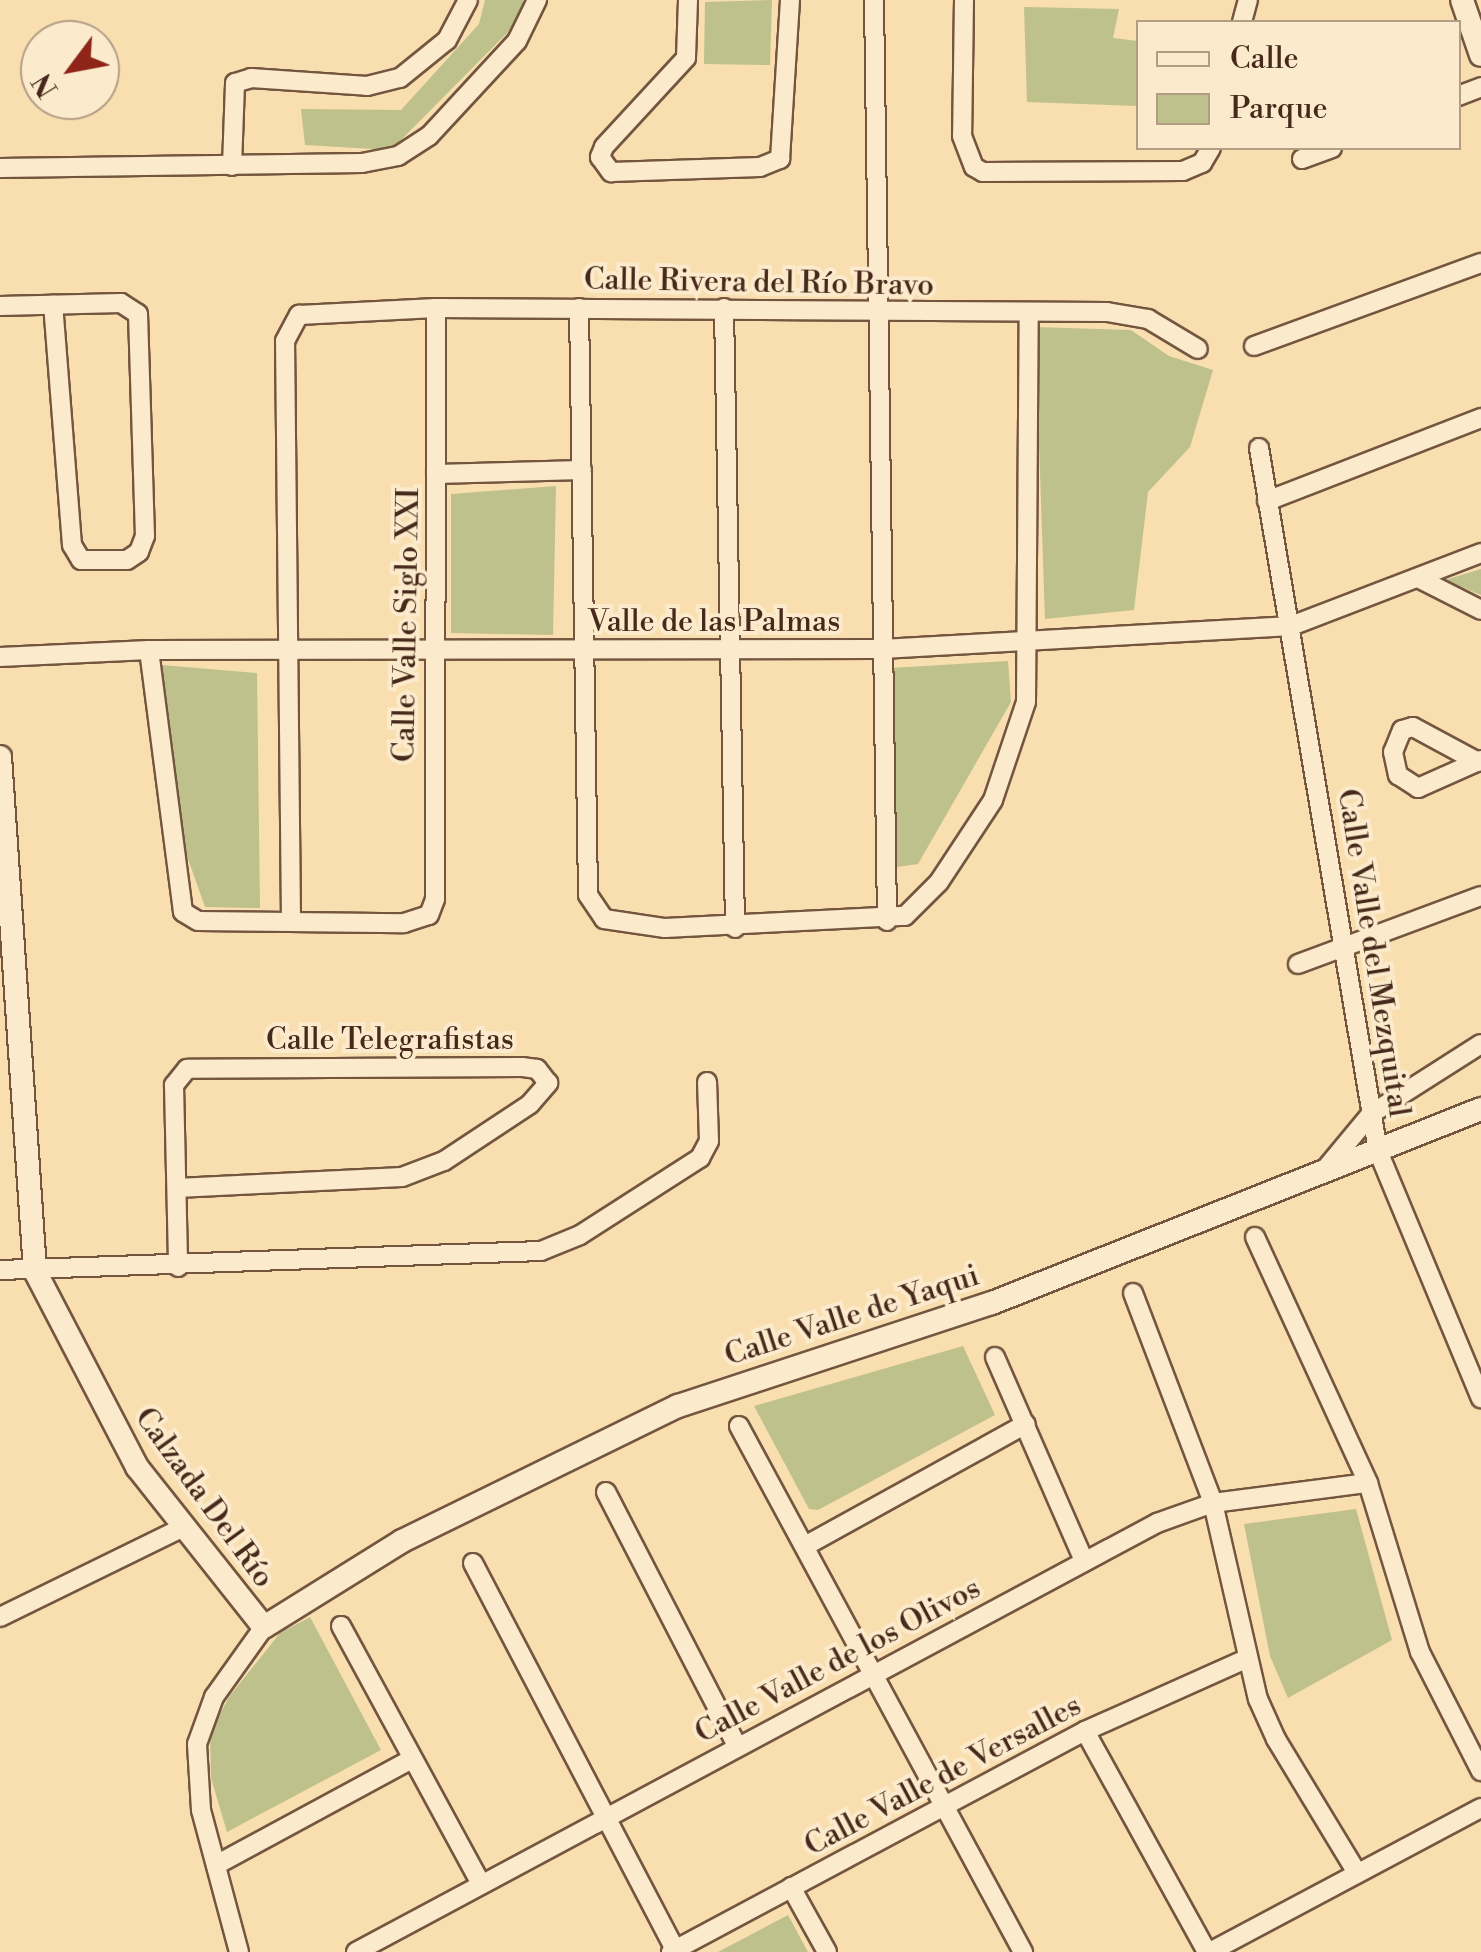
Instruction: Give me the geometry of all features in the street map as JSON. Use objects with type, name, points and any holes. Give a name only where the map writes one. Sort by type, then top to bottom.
[{"type":"street","points":[[232,166],[235,83],[251,78],[367,86],[400,78],[447,40],[468,0]]},
{"type":"street","points":[[0,168],[362,164],[415,148],[517,41],[537,0]]},
{"type":"street","points":[[688,0],[686,58],[604,146],[600,157],[611,172],[760,167],[780,159],[790,0]]},
{"type":"street","points":[[874,0],[887,922]]},
{"type":"street","points":[[964,0],[962,136],[974,167],[983,172],[1183,171],[1202,164],[1210,150]]},
{"type":"street","points":[[1462,0],[1481,55]]},
{"type":"street","points":[[1302,160],[1327,150]]},
{"type":"street","points":[[1254,346],[1481,263]]},
{"type":"street","points":[[0,306],[121,303],[142,324],[145,536],[139,552],[127,560],[81,560],[72,545],[53,306]]},
{"type":"street","name":"Calle Valle Siglo XXI","points":[[291,920],[404,923],[429,915],[434,899],[431,650],[436,308]]},
{"type":"street","points":[[578,308],[588,895],[596,914],[615,923],[735,928],[887,922],[918,908],[993,800],[1023,724],[1028,639],[1029,312]]},
{"type":"street","points":[[724,308],[735,928]]},
{"type":"street","name":"Calle Rivera del Río Bravo","points":[[287,651],[285,341],[290,322],[309,311],[724,308],[1132,314],[1198,350]]},
{"type":"street","points":[[1268,501],[1481,418]]},
{"type":"street","name":"Calle Valle del Mezquital","points":[[1259,448],[1378,1151],[1481,1398]]},
{"type":"street","points":[[436,474],[582,470]]},
{"type":"street","name":"Valle de las Palmas","points":[[0,657],[149,650],[882,649],[1291,626],[1481,554]]},
{"type":"street","points":[[1420,579],[1481,610]]},
{"type":"street","points":[[149,650],[178,902],[198,921],[291,920],[287,651]]},
{"type":"street","points":[[1414,727],[1479,761],[1418,788],[1398,775],[1393,752],[1402,730],[1414,727]]},
{"type":"street","name":"Calzada Del Río","points":[[0,757],[7,918],[36,1271],[100,1406],[182,1528],[264,1627]]},
{"type":"street","points":[[1298,964],[1481,896]]},
{"type":"street","points":[[1322,1173],[1371,1114],[1481,1044]]},
{"type":"street","name":"Calle Telegrafistas","points":[[177,1188],[380,1179],[424,1170],[530,1104],[548,1082],[536,1069],[524,1068],[187,1069],[174,1085],[178,1267]]},
{"type":"street","points":[[0,1270],[541,1252],[580,1235],[700,1158],[709,1141],[708,1082]]},
{"type":"street","name":"Calle Valle de Yaqui","points":[[264,1627],[402,1541],[678,1406],[992,1303],[1481,1109]]},
{"type":"street","points":[[1256,1237],[1368,1483],[1420,1652],[1481,1771]]},
{"type":"street","points":[[1133,1292],[1212,1503],[1246,1659],[1276,1740],[1357,1873]]},
{"type":"street","points":[[995,1358],[1084,1560]]},
{"type":"street","points":[[804,1546],[1026,1424]]},
{"type":"street","points":[[739,1426],[1023,1952]]},
{"type":"street","name":"Calle Valle de los Olivos","points":[[356,1952],[1084,1560],[1212,1503],[1368,1483]]},
{"type":"street","points":[[606,1492],[737,1746]]},
{"type":"street","points":[[0,1617],[182,1528]]},
{"type":"street","points":[[473,1563],[673,1951]]},
{"type":"street","points":[[341,1626],[481,1884]]},
{"type":"street","points":[[238,1952],[198,1793],[197,1744],[214,1697],[264,1627]]},
{"type":"street","name":"Calle Valle de Versalles","points":[[673,1951],[1085,1732],[1246,1659]]},
{"type":"street","points":[[1085,1732],[1208,1952],[1481,1808]]},
{"type":"street","points":[[216,1865],[412,1759]]},
{"type":"street","points":[[791,1888],[827,1952]]},
{"type":"green space","points":[[485,0],[523,0],[524,16],[391,150],[305,145],[301,109],[401,110],[479,24]]},
{"type":"green space","points":[[772,0],[770,65],[704,64],[705,2]]},
{"type":"green space","points":[[1024,7],[1119,9],[1113,38],[1136,41],[1136,106],[1027,102]]},
{"type":"green space","points":[[1035,327],[1131,330],[1169,356],[1213,370],[1190,447],[1148,492],[1134,610],[1045,619]]},
{"type":"green space","points":[[556,486],[553,635],[451,633],[451,494]]},
{"type":"green space","points":[[1481,569],[1481,595],[1445,580]]},
{"type":"green space","points":[[1008,661],[1011,702],[918,864],[897,867],[891,668]]},
{"type":"green space","points":[[162,665],[257,673],[260,908],[205,907],[181,839]]},
{"type":"green space","points":[[963,1346],[995,1415],[818,1510],[809,1509],[754,1406]]},
{"type":"green space","points":[[1356,1509],[1392,1640],[1288,1698],[1270,1656],[1244,1524]]},
{"type":"green space","points":[[310,1617],[381,1750],[227,1832],[211,1778],[210,1733],[229,1697],[280,1633]]},
{"type":"green space","points":[[788,1915],[808,1952],[718,1952]]}]
